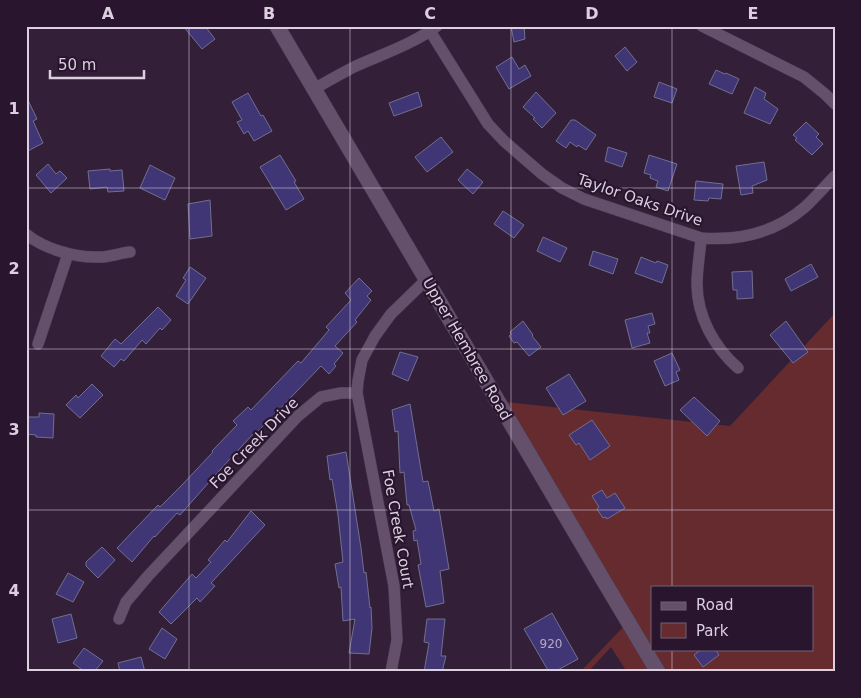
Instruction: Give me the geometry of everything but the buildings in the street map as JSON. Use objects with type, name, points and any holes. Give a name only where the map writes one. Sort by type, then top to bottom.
[{"type":"street","name":"Upper Hembree Road","points":[[277,26],[658,672]]},
{"type":"street","points":[[702,26],[804,77],[835,104]]},
{"type":"street","name":"Taylor Oaks Drive","points":[[314,89],[354,67],[404,45],[433,29],[488,124],[504,141],[542,174],[562,188],[584,199],[701,238],[717,239],[747,236],[766,231],[783,223],[805,206],[835,176]]},
{"type":"street","points":[[26,234],[48,248],[68,254],[99,257],[130,252]]},
{"type":"street","points":[[701,238],[697,285],[701,311],[707,327],[719,348],[738,368]]},
{"type":"street","points":[[38,344],[68,254]]},
{"type":"street","points":[[357,393],[362,360],[375,336],[391,314],[426,280]]},
{"type":"street","name":"Foe Creek Drive","points":[[119,620],[126,602],[148,576],[298,416],[321,397],[341,393],[357,393]]},
{"type":"street","name":"Foe Creek Court","points":[[357,393],[394,586],[397,640],[391,672]]},
{"type":"green space","points":[[835,313],[835,672],[627,672],[611,647],[588,672],[580,672],[632,618],[487,400],[730,426]]}]
